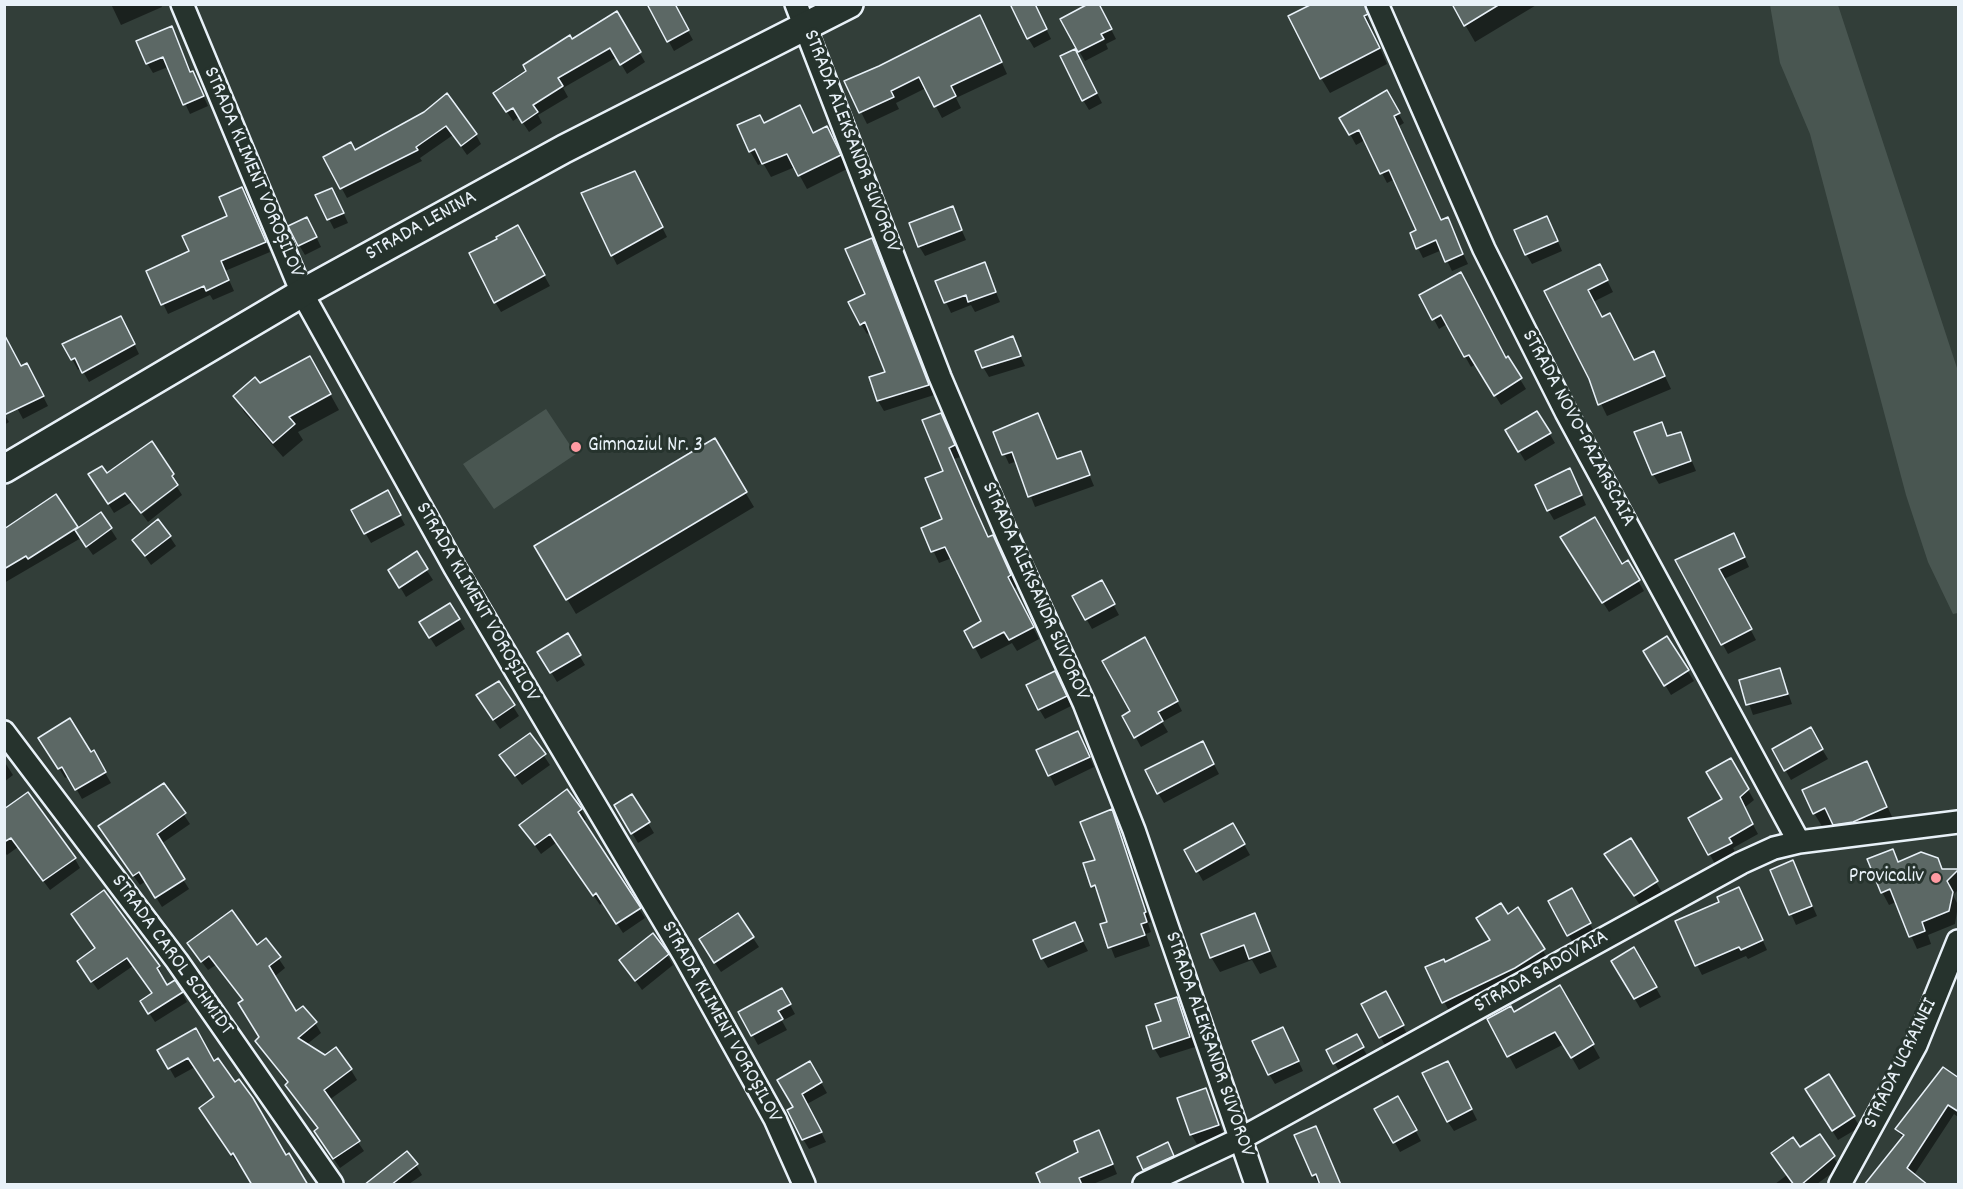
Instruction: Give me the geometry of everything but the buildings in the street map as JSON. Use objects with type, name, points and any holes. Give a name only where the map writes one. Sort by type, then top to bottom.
[{"type":"street","name":"STRADA KLIMENT VOROȘILOV","points":[[182,4],[302,293],[455,568],[684,955],[775,1119],[804,1185]]},
{"type":"street","name":"STRADA LENINA","points":[[4,469],[302,293],[801,16],[849,4]]},
{"type":"street","name":"STRADA NOVO-PAZARSCAIA","points":[[1377,4],[1489,260],[1566,412],[1799,842]]},
{"type":"street","name":"STRADA ALEKSANDR SUVOROV","points":[[801,16],[940,377],[1008,537],[1084,703],[1134,830],[1242,1138],[1256,1185]]},
{"type":"street","name":"STRADA CAROL SCHMIDT","points":[[4,732],[177,960],[332,1185]]},
{"type":"street","name":"STRADA SADOVAIA","points":[[1144,1185],[1242,1138],[1741,863],[1774,848],[1799,842],[1959,822]]},
{"type":"street","name":"STRADA UCRAINEI","points":[[1840,1184],[1916,1044],[1959,941]]},
{"type":"shaded area","points":[[1770,5],[1838,5],[1958,371],[1958,613],[1953,614],[1928,562],[1906,495],[1810,134],[1780,63]]},
{"type":"shaded area","points":[[546,409],[576,454],[494,509],[463,464]]},
{"type":"place","name":"Gimnaziul Nr. 3","points":[[576,447]]},
{"type":"place","name":"Provicaliv","points":[[1936,878]]}]
